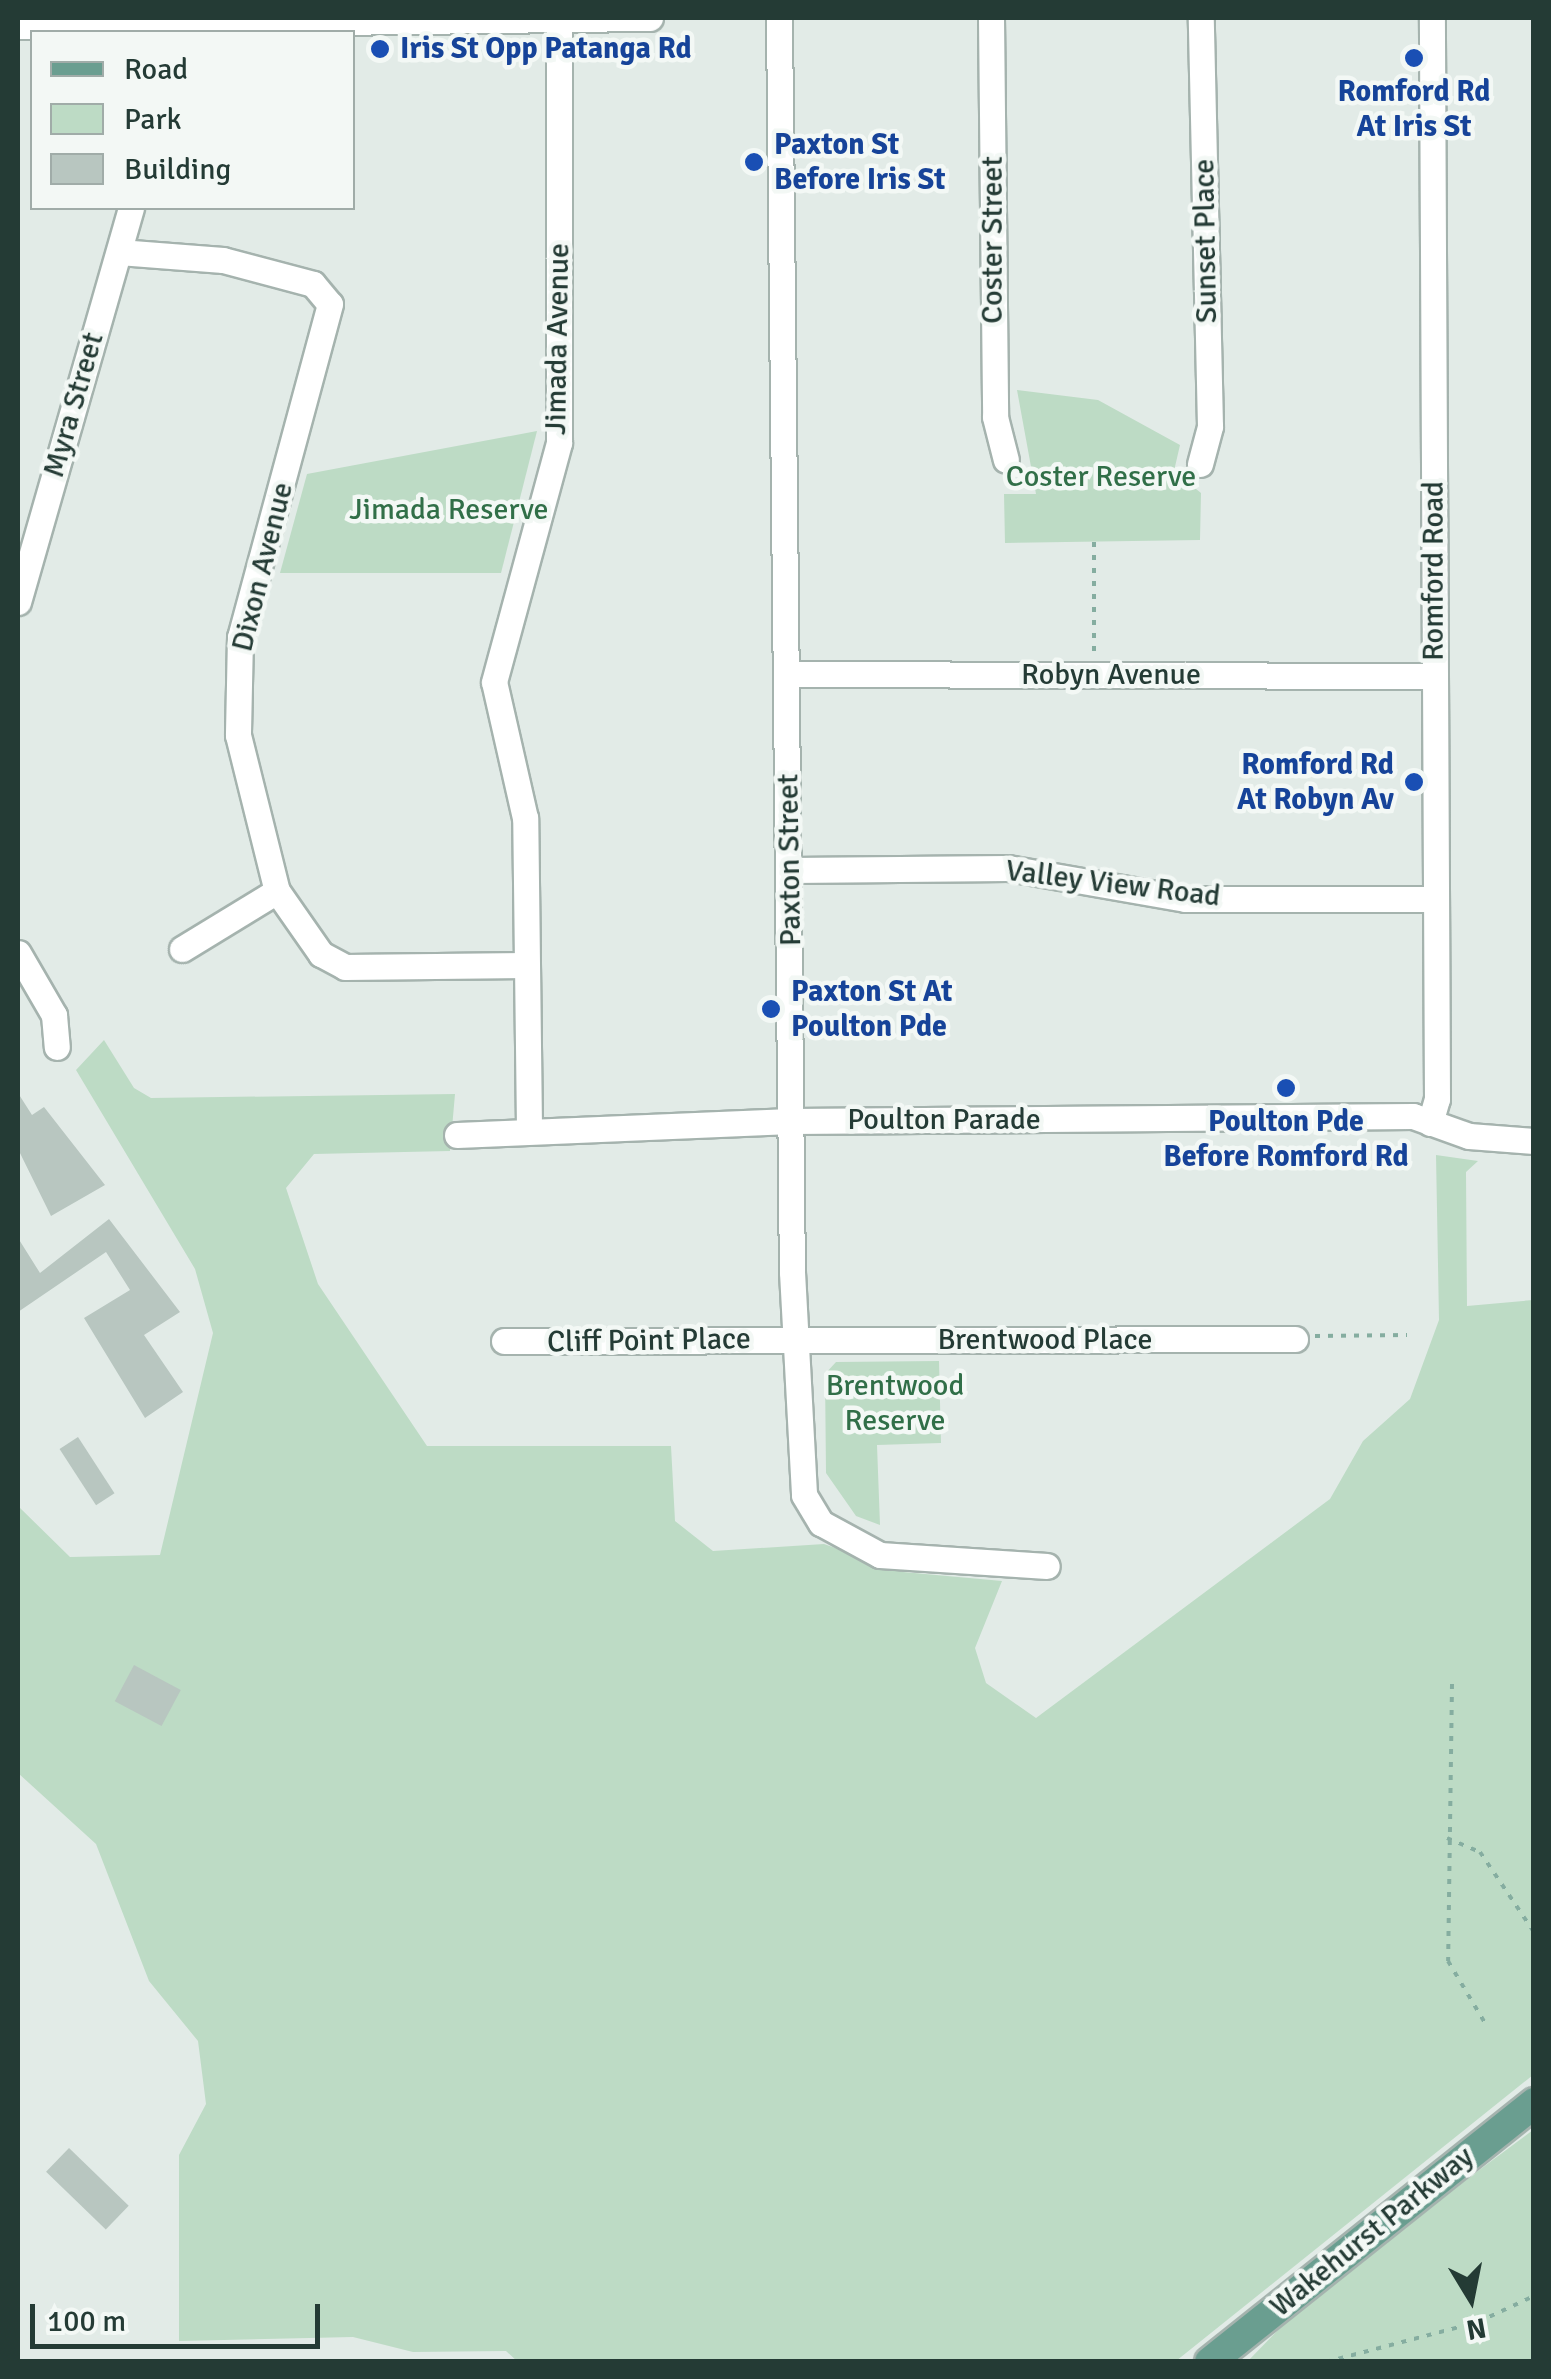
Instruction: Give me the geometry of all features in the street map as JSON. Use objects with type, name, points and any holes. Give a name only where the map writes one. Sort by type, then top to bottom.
[{"type":"main road","name":"Wakehurst Parkway","points":[[1210,2362],[1534,2102]]},
{"type":"street","points":[[18,26],[180,29],[314,22],[650,18]]},
{"type":"street","name":"Paxton Street","points":[[779,18],[794,1340],[804,1495],[820,1523],[880,1555],[1047,1566]]},
{"type":"street","name":"Coster Street","points":[[991,18],[994,416],[1006,460]]},
{"type":"street","name":"Sunset Place","points":[[1200,464],[1210,426],[1201,18]]},
{"type":"street","name":"Romford Road","points":[[1430,1124],[1436,898],[1432,18]]},
{"type":"street","name":"Jimada Avenue","points":[[529,1127],[525,818],[494,682],[559,443],[559,19]]},
{"type":"street","name":"Myra Street","points":[[18,602],[130,210]]},
{"type":"street","name":"Dixon Avenue","points":[[119,252],[223,260],[312,284],[330,304],[240,637],[236,724],[277,891],[321,954],[345,967],[526,965]]},
{"type":"street","name":"Robyn Avenue","points":[[788,674],[1435,676]]},
{"type":"street","name":"Valley View Road","points":[[791,870],[1008,868],[1185,899],[1436,898]]},
{"type":"street","points":[[182,948],[277,891]]},
{"type":"street","points":[[18,952],[54,1015],[57,1047]]},
{"type":"street","name":"Poulton Parade","points":[[457,1135],[529,1127],[791,1121],[1413,1116],[1430,1124],[1534,1140]]},
{"type":"street","name":"Brentwood Place","points":[[794,1340],[1295,1338]]},
{"type":"street","name":"Cliff Point Place","points":[[504,1341],[794,1340]]},
{"type":"path","points":[[1094,542],[1094,675]]},
{"type":"path","points":[[1295,1338],[1407,1336]]},
{"type":"path","points":[[1452,1684],[1448,1961],[1485,2023]]},
{"type":"path","points":[[1447,1838],[1480,1852],[1534,1932]]},
{"type":"path","points":[[1326,2362],[1534,2299]]},
{"type":"green space","name":"Coster Reserve","points":[[1017,390],[1098,400],[1180,445],[1174,471],[1201,493],[1200,540],[1005,543],[1004,494],[1036,494]]},
{"type":"green space","name":"Jimada Reserve","points":[[537,431],[501,573],[280,573],[307,474]]},
{"type":"green space","points":[[104,1040],[134,1088],[151,1098],[455,1094],[450,1151],[314,1154],[286,1188],[318,1284],[427,1446],[671,1446],[675,1521],[713,1551],[824,1544],[903,1572],[1002,1581],[975,1648],[986,1683],[1036,1718],[1330,1499],[1363,1441],[1410,1399],[1439,1320],[1436,1155],[1478,1161],[1466,1172],[1467,1306],[1533,1300],[1533,2075],[1176,2361],[518,2362],[506,2351],[413,2352],[353,2337],[179,2341],[179,2155],[206,2104],[198,2041],[149,1981],[96,1844],[18,1773],[18,1506],[70,1557],[160,1555],[213,1333],[195,1269],[76,1070]]},
{"type":"green space","name":"Brentwood Reserve","points":[[939,1361],[941,1443],[877,1445],[880,1525],[856,1516],[826,1473],[825,1374],[836,1362]]},
{"type":"green space","points":[[1533,2130],[1533,2361],[1247,2362],[1315,2292]]},
{"type":"building","points":[[18,1093],[32,1115],[44,1107],[105,1185],[51,1216],[18,1149]]},
{"type":"building","points":[[109,1219],[180,1312],[144,1335],[183,1392],[145,1418],[84,1318],[130,1290],[106,1252],[18,1312],[18,1238],[40,1273]]},
{"type":"building","points":[[78,1437],[114,1493],[96,1505],[60,1449]]},
{"type":"building","points":[[134,1665],[181,1690],[162,1726],[115,1701]]},
{"type":"building","points":[[69,2148],[129,2206],[106,2229],[46,2172]]},
{"type":"place","name":"Iris St Opp Patanga Rd","points":[[380,49]]},
{"type":"place","name":"Romford Rd At Iris St","points":[[1414,58]]},
{"type":"place","name":"Paxton St Before Iris St","points":[[754,162]]},
{"type":"place","name":"Romford Rd At Robyn Av","points":[[1414,782]]},
{"type":"place","name":"Paxton St At Poulton Pde","points":[[771,1009]]},
{"type":"place","name":"Poulton Pde Before Romford Rd","points":[[1286,1088]]}]
